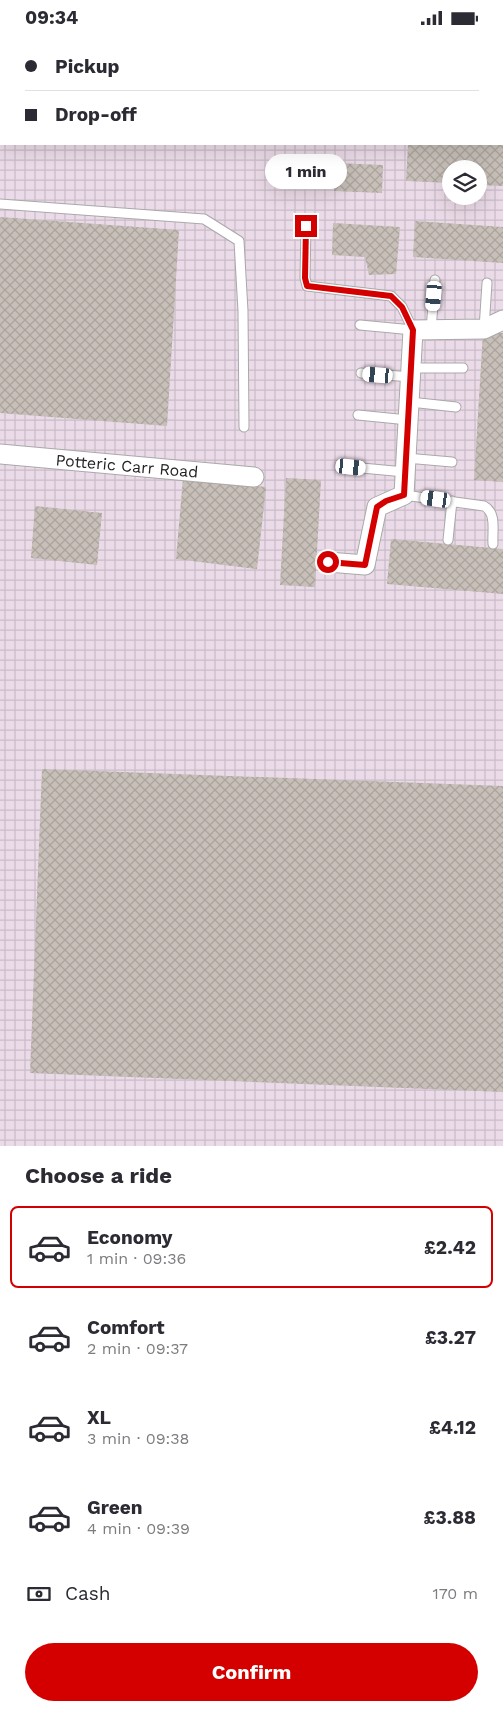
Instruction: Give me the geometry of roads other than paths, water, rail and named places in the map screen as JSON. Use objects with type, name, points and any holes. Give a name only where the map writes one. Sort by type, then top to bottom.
[{"type":"street","points":[[328,562],[365,565],[377,507],[386,501],[404,495],[411,373],[422,330],[484,329],[503,320]]},
{"type":"street","name":"Potteric Carr Road","points":[[0,454],[254,477]]},
{"type":"lane","points":[[0,204],[204,219],[239,241],[243,311],[244,427]]},
{"type":"lane","points":[[306,226],[305,278],[307,286],[391,296],[422,330]]},
{"type":"lane","points":[[422,330],[435,280]]},
{"type":"lane","points":[[484,329],[487,283]]},
{"type":"lane","points":[[360,325],[422,330]]},
{"type":"lane","points":[[361,373],[411,373],[463,368]]},
{"type":"lane","points":[[358,415],[456,407]]},
{"type":"lane","points":[[351,467],[452,462]]},
{"type":"lane","points":[[404,495],[484,506],[490,509],[493,544]]},
{"type":"lane","points":[[448,540],[452,501]]}]
